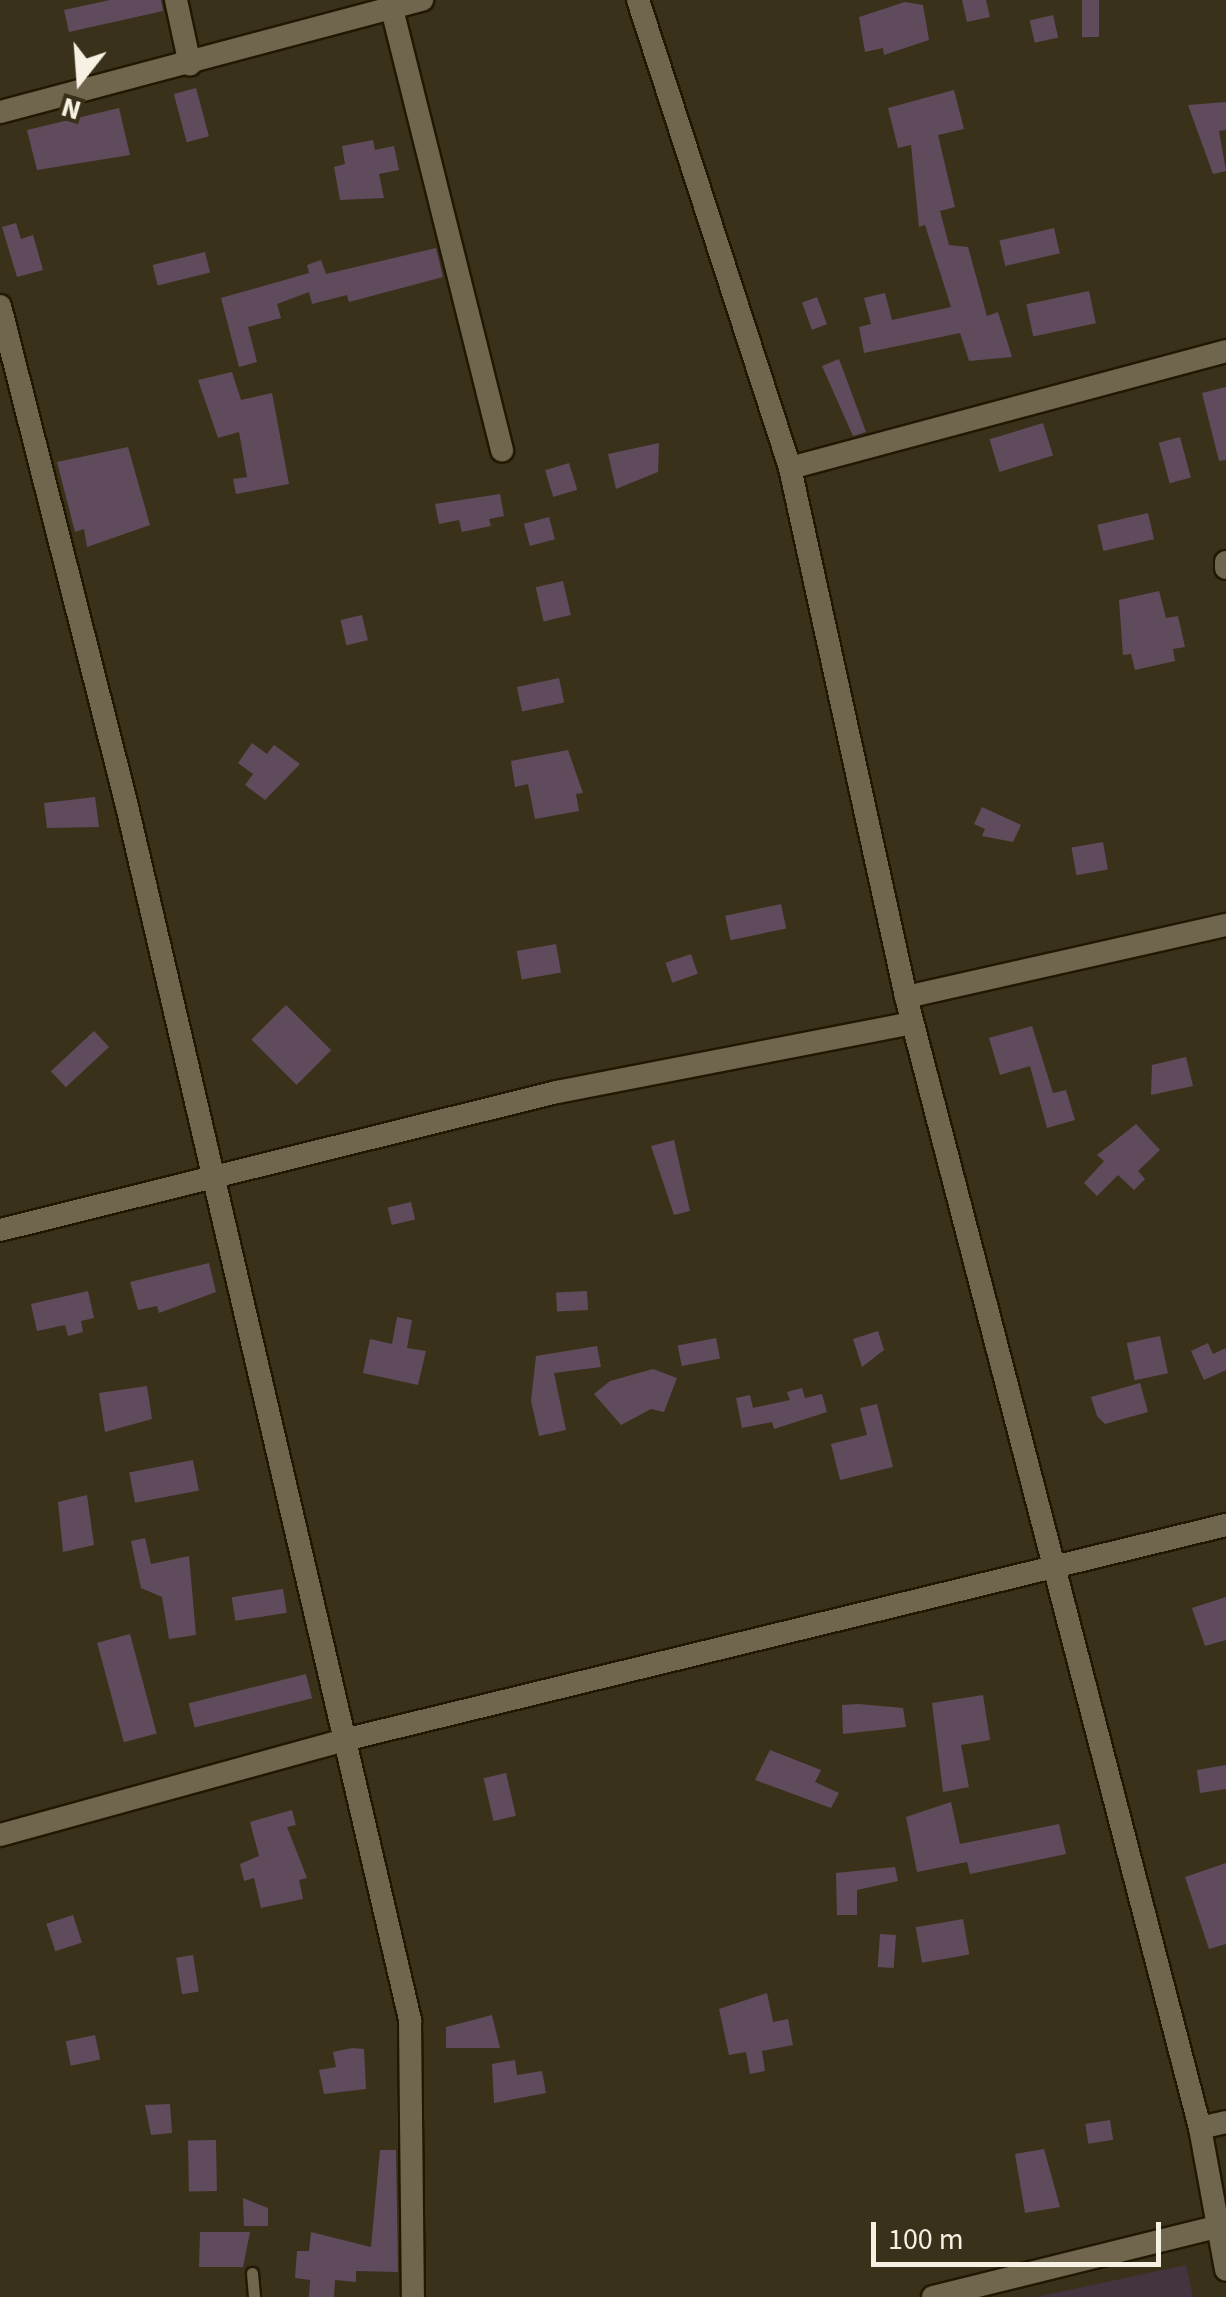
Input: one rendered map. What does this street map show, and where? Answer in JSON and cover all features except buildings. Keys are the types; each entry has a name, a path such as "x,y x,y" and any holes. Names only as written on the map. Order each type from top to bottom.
{"street":[{"path":"176,0 190,65"},
{"path":"0,112 190,65 422,0"},
{"path":"638,0 790,468 912,1023 1200,2128 1226,2270"},
{"path":"392,8 502,451"},
{"path":"0,306 126,802 208,1176 348,1739 410,2020 413,2297"},
{"path":"790,468 1226,351"},
{"path":"906,997 1226,926"},
{"path":"0,1230 557,1092 912,1023"},
{"path":"0,1835 348,1739 1226,1525"},
{"path":"1200,2128 1226,2122"},
{"path":"933,2297 1216,2227"}],"lane":[{"path":"252,2273 254,2297"}],"shaded area":[{"path":"1186,2265 1193,2297 1036,2297"}]}
